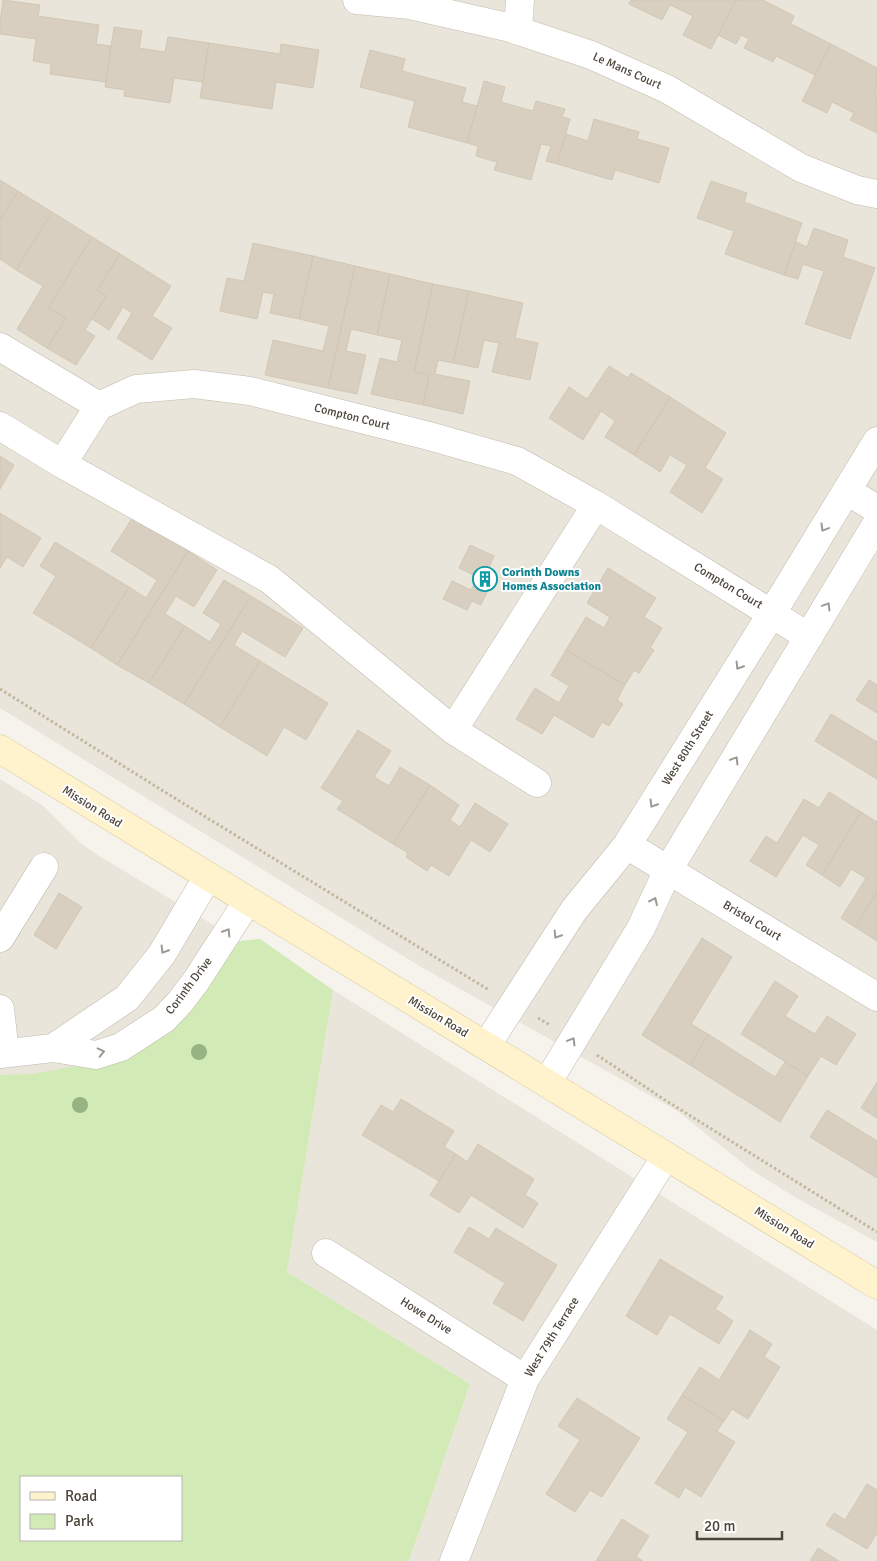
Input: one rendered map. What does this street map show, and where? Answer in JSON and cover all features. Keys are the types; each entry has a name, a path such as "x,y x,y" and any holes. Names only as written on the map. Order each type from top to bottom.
{"main road":[{"name":"Mission Road","path":"0,750 877,1285"}],"street":[{"name":"Le Mans Court","path":"357,0 410,6 518,31 591,55 667,89 801,168 856,190 877,194"},
{"path":"518,31 520,0"},
{"path":"0,346 99,406 62,464"},
{"name":"Compton Court","path":"99,406 136,389 165,386 194,384 250,391 429,436 517,461 596,505 809,637"},
{"path":"0,426 62,464 269,579 453,730 538,783"},
{"name":"West 80th Street","path":"486,1046 574,910 627,846 877,441"},
{"path":"847,491 877,509"},
{"path":"453,730 596,505"},
{"path":"547,1083 641,928 668,870 877,523"},
{"name":"Bristol Court","path":"627,846 877,997"},
{"path":"0,938 44,867"},
{"name":"Corinth Drive","path":"53,1048 127,998 162,954 207,878"},
{"name":"Corinth Drive","path":"3,1054 53,1048 96,1055 121,1047 164,1019 180,1002 196,981 247,902"},
{"path":"0,1009 3,1054"},
{"name":"West 79th Terrace","path":"454,1561 525,1379 666,1156"},
{"name":"Howe Drive","path":"326,1252 525,1379"}],"path":[{"path":"0,689 494,993"},
{"path":"533,1015 553,1027"},
{"path":"600,1057 681,1110 877,1232"}],"shaded area":[{"path":"0,0 877,0 877,1242 793,1196 750,1169 676,1110 421,967 0,708"},
{"path":"0,779 42,805 81,843 96,854 240,941 260,939 239,1002 0,1110"},
{"path":"333,990 877,1330 877,1561 409,1561 470,1384 287,1272"}],"green space":[{"path":"260,939 333,990 287,1272 470,1384 409,1561 0,1561 0,1075 31,1074 98,1062 205,988 240,941"}],"building":[{"path":"3,0 40,5 38,16 99,25 96,44 111,46 106,82 50,74 51,64 33,61 36,39 0,34"},
{"path":"631,0 736,0 711,49 683,35 693,16 670,5 662,20 629,4"},
{"path":"736,0 763,0 794,16 791,24 831,44 815,75 776,56 773,62 744,48 749,39 741,35 736,44 718,35"},
{"path":"114,27 142,31 139,48 165,52 168,37 209,43 203,82 174,78 170,103 124,96 125,90 105,87"},
{"path":"209,43 280,54 281,44 319,50 313,88 276,82 272,109 200,98"},
{"path":"831,44 877,68 877,133 850,120 854,113 832,102 827,113 802,101"},
{"path":"370,50 405,59 402,71 466,88 462,102 477,106 467,143 408,127 415,101 360,87"},
{"path":"484,81 505,87 501,102 533,111 536,101 565,109 562,117 570,119 557,164 546,161 551,146 541,144 531,180 494,170 497,162 476,156 478,146 467,143"},
{"path":"594,119 639,132 637,139 669,148 659,183 615,170 612,180 557,164 566,134 588,141"},
{"path":"0,180 18,191 0,220"},
{"path":"711,181 747,193 744,202 802,223 784,275 725,254 734,231 697,218"},
{"path":"18,191 52,212 16,270 0,259 0,220"},
{"path":"52,212 92,237 48,308 66,318 47,348 17,329 43,286 16,270"},
{"path":"814,228 848,240 843,257 875,268 850,339 805,324 824,271 803,264 798,279 784,275 796,242 807,247"},
{"path":"92,237 120,254 97,290 106,296 85,330 95,336 76,365 47,348 66,318 48,308"},
{"path":"253,243 313,256 299,319 270,313 274,294 263,292 257,319 220,311 227,278 244,281"},
{"path":"120,254 171,286 152,316 172,328 152,360 117,338 132,313 123,307 109,330 92,319 106,296 97,290"},
{"path":"313,256 355,266 328,388 265,375 273,340 323,351 329,326 299,319"},
{"path":"355,266 390,274 377,335 351,329 346,351 366,355 357,394 328,388"},
{"path":"390,274 433,284 414,372 429,375 423,405 371,394 380,358 397,362 402,340 377,335"},
{"path":"433,284 469,291 453,363 438,360 435,374 470,381 463,414 423,405 429,375 414,372"},
{"path":"469,291 523,303 515,338 538,343 530,380 492,372 499,343 484,340 478,368 453,363"},
{"path":"609,366 628,378 631,373 670,397 634,455 605,437 615,421 601,411 583,440 549,418 569,387 587,399"},
{"path":"670,397 726,433 705,468 723,479 702,513 670,492 687,465 670,455 660,472 634,455"},
{"path":"0,456 14,465 0,489"},
{"path":"0,513 41,538 23,567 7,557 0,568"},
{"path":"133,517 188,551 117,665 91,648 129,587 146,598 157,580 111,551"},
{"path":"55,542 129,587 91,648 33,613 56,576 40,566"},
{"name":"Corinth Downs Homes Association","path":"470,545 494,556 489,568 496,572 481,605 472,601 467,610 443,599 452,581 471,590 478,577 459,568"},
{"path":"188,551 217,570 194,607 176,596 165,614 185,626 149,683 117,665"},
{"path":"608,568 656,598 644,617 662,628 650,648 654,650 639,673 634,670 625,685 566,650 586,617 604,628 610,617 587,603"},
{"path":"224,580 251,596 184,704 149,683 185,626 210,642 221,624 203,613"},
{"path":"251,596 303,628 285,657 242,631 234,645 260,661 220,727 184,704"},
{"path":"566,650 625,685 617,700 623,704 609,726 602,722 593,738 554,715 542,734 516,719 535,688 559,703 569,686 551,675"},
{"path":"260,661 328,703 306,740 284,727 267,756 220,727"},
{"path":"869,680 877,685 877,713 856,700"},
{"path":"831,714 877,742 877,779 815,741"},
{"path":"358,730 391,751 374,777 389,786 400,767 430,785 393,844 337,809 343,801 321,788"},
{"path":"430,785 459,805 450,820 460,827 475,803 508,824 490,852 471,840 449,876 431,865 427,871 406,857 408,853 393,844"},
{"path":"829,792 861,812 822,875 806,865 819,845 803,835 776,877 750,861 766,836 777,843 804,799 819,808"},
{"path":"861,812 877,822 877,892 855,927 841,918 866,878 851,869 840,887 822,875"},
{"path":"877,892 877,941 855,927"},
{"path":"59,893 82,907 56,949 34,935"},
{"path":"702,938 732,957 691,1024 708,1034 690,1065 642,1035"},
{"path":"775,981 798,996 785,1016 815,1034 827,1016 856,1034 836,1065 821,1056 808,1076 741,1034"},
{"path":"708,1034 775,1077 785,1062 808,1076 780,1122 690,1065"},
{"path":"877,1082 877,1118 861,1108"},
{"path":"401,1099 454,1131 444,1147 456,1154 439,1181 362,1135 381,1105 393,1112"},
{"path":"827,1110 877,1141 877,1178 810,1137"},
{"path":"478,1144 534,1179 525,1195 538,1203 523,1228 471,1195 459,1213 430,1195 456,1154 467,1162"},
{"path":"469,1227 489,1239 496,1228 557,1265 523,1321 493,1303 505,1283 454,1252"},
{"path":"660,1259 723,1297 715,1309 733,1321 719,1344 670,1314 657,1335 626,1316"},
{"path":"750,1330 772,1344 764,1357 780,1367 748,1419 732,1409 724,1421 682,1395 700,1367 719,1380"},
{"path":"682,1395 724,1421 717,1431 735,1442 701,1497 685,1487 679,1498 655,1483 688,1432 667,1419"},
{"path":"577,1398 640,1438 602,1497 590,1490 575,1512 546,1494 580,1440 558,1426"},
{"path":"867,1484 877,1490 877,1533 867,1549 826,1525 834,1513 845,1520"},
{"path":"622,1519 649,1536 636,1557 643,1561 596,1561"},
{"path":"818,1548 839,1561 810,1561"}],"place":[{"name":"Corinth Downs Homes Association","path":"485,579"}]}
